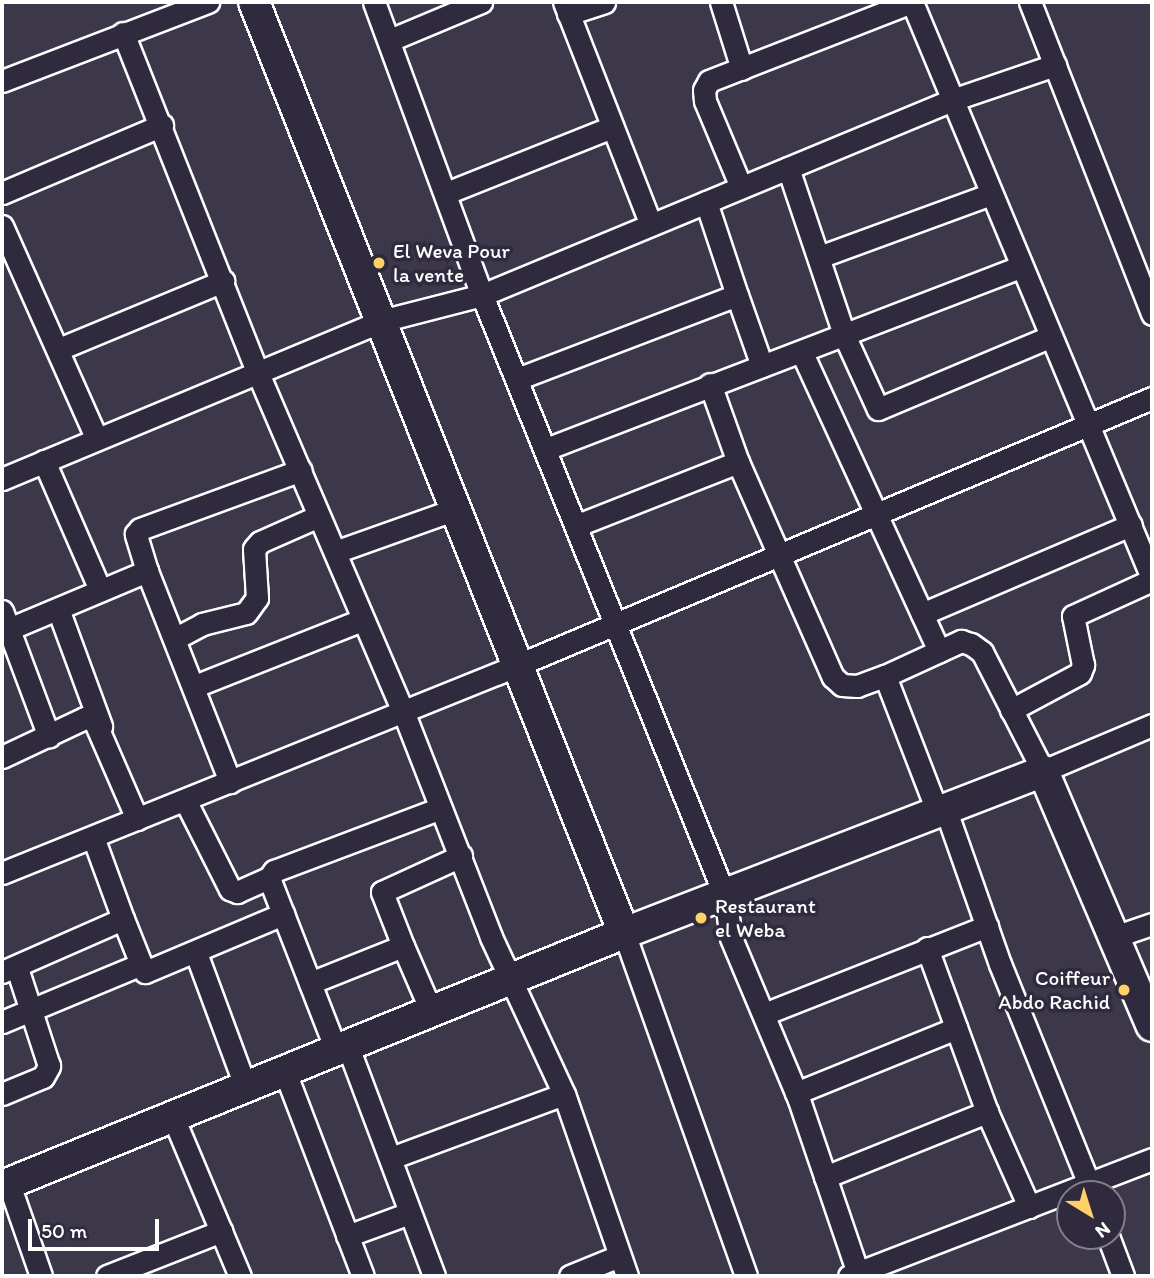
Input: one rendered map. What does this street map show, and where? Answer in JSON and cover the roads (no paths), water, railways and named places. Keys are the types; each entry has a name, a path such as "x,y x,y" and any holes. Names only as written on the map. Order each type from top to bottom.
{"main road":[{"path":"254,2 624,933"},
{"path":"5,1185 513,981 624,933 1044,771 1152,1026"}],"street":[{"path":"2,81 208,2"},
{"path":"374,2 482,295 618,622 725,896 732,938 796,1093 825,1177 853,1274 1056,1199"},
{"path":"390,40 481,2"},
{"path":"604,2 566,8 651,225"},
{"path":"721,2 742,69"},
{"path":"741,187 704,90 709,81 912,2 1084,423 1131,525 1152,579 1073,616 1083,664 1080,673 1011,710"},
{"path":"1030,2 1151,306"},
{"path":"123,33 162,125 257,371 403,711 513,981 564,1094 627,1276"},
{"path":"2,479 381,321 482,295 952,100 1055,65"},
{"path":"2,193 162,125"},
{"path":"446,193 612,127"},
{"path":"788,168 845,337 870,400 878,409 886,409 1049,337"},
{"path":"819,257 991,194"},
{"path":"706,202 762,366"},
{"path":"4,236 59,349 97,439"},
{"path":"546,449 710,384 845,337 1020,267"},
{"path":"59,349 223,281"},
{"path":"517,379 737,295"},
{"path":"802,353 873,513 939,651"},
{"path":"710,384 738,462 833,677 842,685 857,686 886,676 961,641 982,652 1044,771 1151,730"},
{"path":"2,873 518,665 1084,423 1152,398"},
{"path":"44,461 100,590"},
{"path":"578,525 738,462"},
{"path":"230,782 195,686 147,571 138,530 300,470"},
{"path":"335,552 456,509"},
{"path":"176,638 202,624 246,613 257,598 254,549 260,542 319,516"},
{"path":"922,614 1131,525"},
{"path":"49,737 5,620 58,610 147,571"},
{"path":"58,610 137,819"},
{"path":"195,686 362,620"},
{"path":"886,676 1087,1180"},
{"path":"2,757 85,719 101,726"},
{"path":"185,800 230,889 237,892 269,878 274,871 442,808"},
{"path":"93,836 145,972 196,953 283,914"},
{"path":"432,1013 402,946 382,892 460,856"},
{"path":"269,878 310,983 343,1049 391,1158 434,1276"},
{"path":"2,1094 47,1074 32,1010 9,970 123,919"},
{"path":"1114,937 1152,924"},
{"path":"764,1014 987,926"},
{"path":"624,933 746,1276"},
{"path":"310,983 402,946"},
{"path":"927,948 987,1112 1029,1207"},
{"path":"196,953 246,1088"},
{"path":"2,1022 141,964"},
{"path":"796,1093 956,1028"},
{"path":"285,1072 362,1276"},
{"path":"391,1158 564,1094"},
{"path":"825,1177 987,1112"},
{"path":"173,1117 240,1276"},
{"path":"1109,1180 1152,1159"},
{"path":"5,1185 41,1276"},
{"path":"347,1236 410,1213"},
{"path":"107,1276 221,1231"},
{"path":"1113,1250 1123,1276"},
{"path":"570,1276 619,1256"}],"place":[{"name":"El Weva Pour la vente","path":"379,263"},
{"name":"Restaurant el Weba","path":"701,918"},
{"name":"Coiffeur Abdo Rachid","path":"1124,990"}]}
